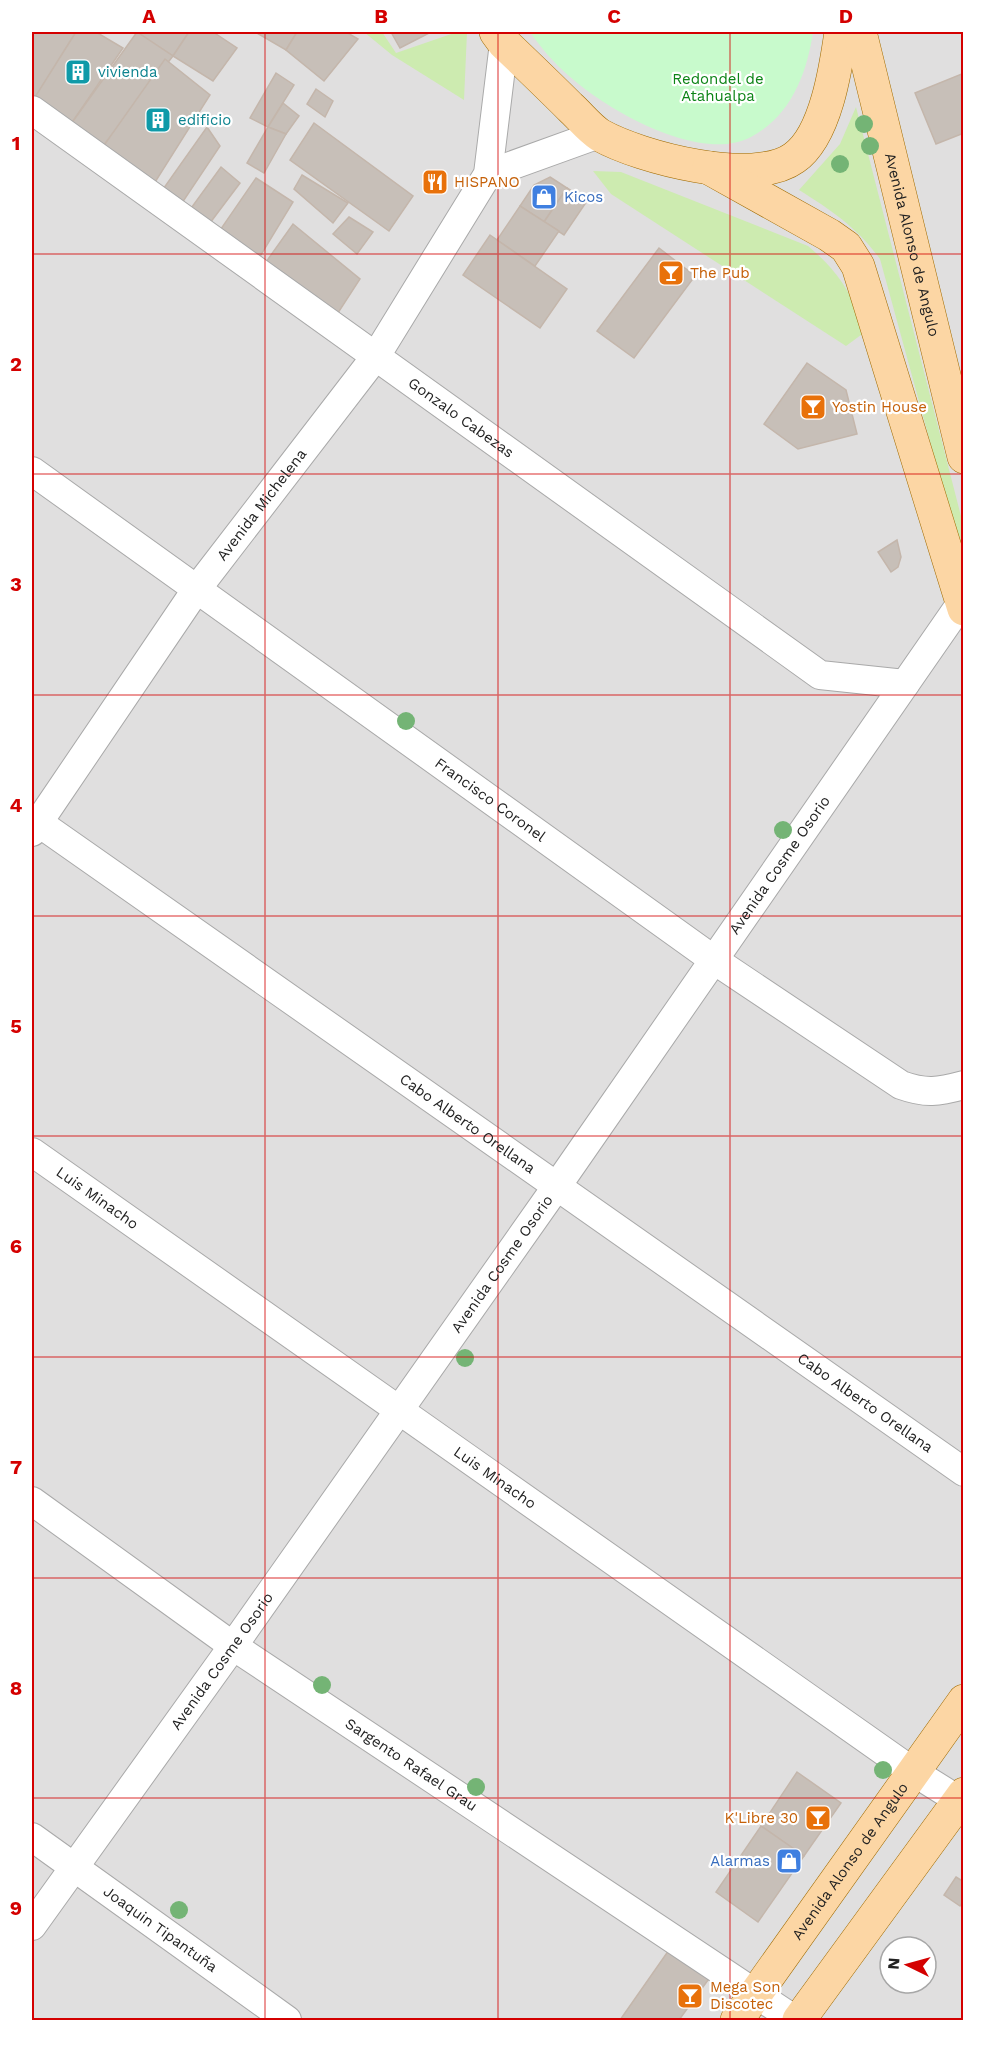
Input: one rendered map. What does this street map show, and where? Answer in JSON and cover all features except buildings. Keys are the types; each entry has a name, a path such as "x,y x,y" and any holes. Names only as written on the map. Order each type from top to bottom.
{"main road":[{"path":"500,37 599,134 658,158 709,168 767,169 795,158 813,134 832,89 842,32"},
{"name":"Avenida Alonso de Angulo","path":"860,32 963,457"},
{"path":"709,168 829,235 846,247 858,266 963,603"},
{"name":"Avenida Alonso de Angulo","path":"737,2020 963,1701"},
{"path":"797,2020 962,1797"}],"street":[{"name":"Avenida Michelena","path":"34,824 196,590 376,356 488,174 500,37"},
{"name":"Gonzalo Cabezas","path":"32,110 820,675 905,684"},
{"path":"488,174 599,134"},
{"name":"Francisco Coronel","path":"32,471 714,960 901,1085 920,1092 942,1091 963,1085"},
{"name":"Avenida Cosme Osorio","path":"32,1926 233,1646 557,1186 963,603"},
{"name":"Cabo Alberto Orellana","path":"34,824 557,1186 963,1472"},
{"name":"Luis Minacho","path":"32,1152 912,1771 962,1797"},
{"name":"Sargento Rafael Grau","path":"32,1501 233,1646 797,2020"},
{"name":"Joaquin Tipantuña","path":"32,1837 287,2020"}],"shaded area":[{"path":"32,32 963,32 963,2020 32,2020"}],"green space":[{"path":"364,32 382,32 396,53 457,32 467,32 464,100 392,55"},
{"name":"Redondel de Atahualpa","path":"530,32 813,32 801,78 795,92 777,118 751,137 730,144 706,144 681,139 655,129 606,104 563,71"},
{"path":"856,107 963,524 962,558 880,259 863,238 843,220 799,190 840,144"},
{"path":"593,171 621,172 808,246 828,265 844,285 865,332 846,346 611,194"}],"place":[{"name":"vivienda","path":"78,72"},
{"name":"edificio","path":"158,120"},
{"name":"HISPANO","path":"435,182"},
{"name":"Kicos","path":"544,197"},
{"name":"The Pub","path":"671,273"},
{"name":"Yostin House","path":"813,407"},
{"name":"K'Libre 30","path":"818,1818"},
{"name":"Alarmas","path":"789,1861"},
{"name":"Mega Son Discotec","path":"690,1996"}]}
